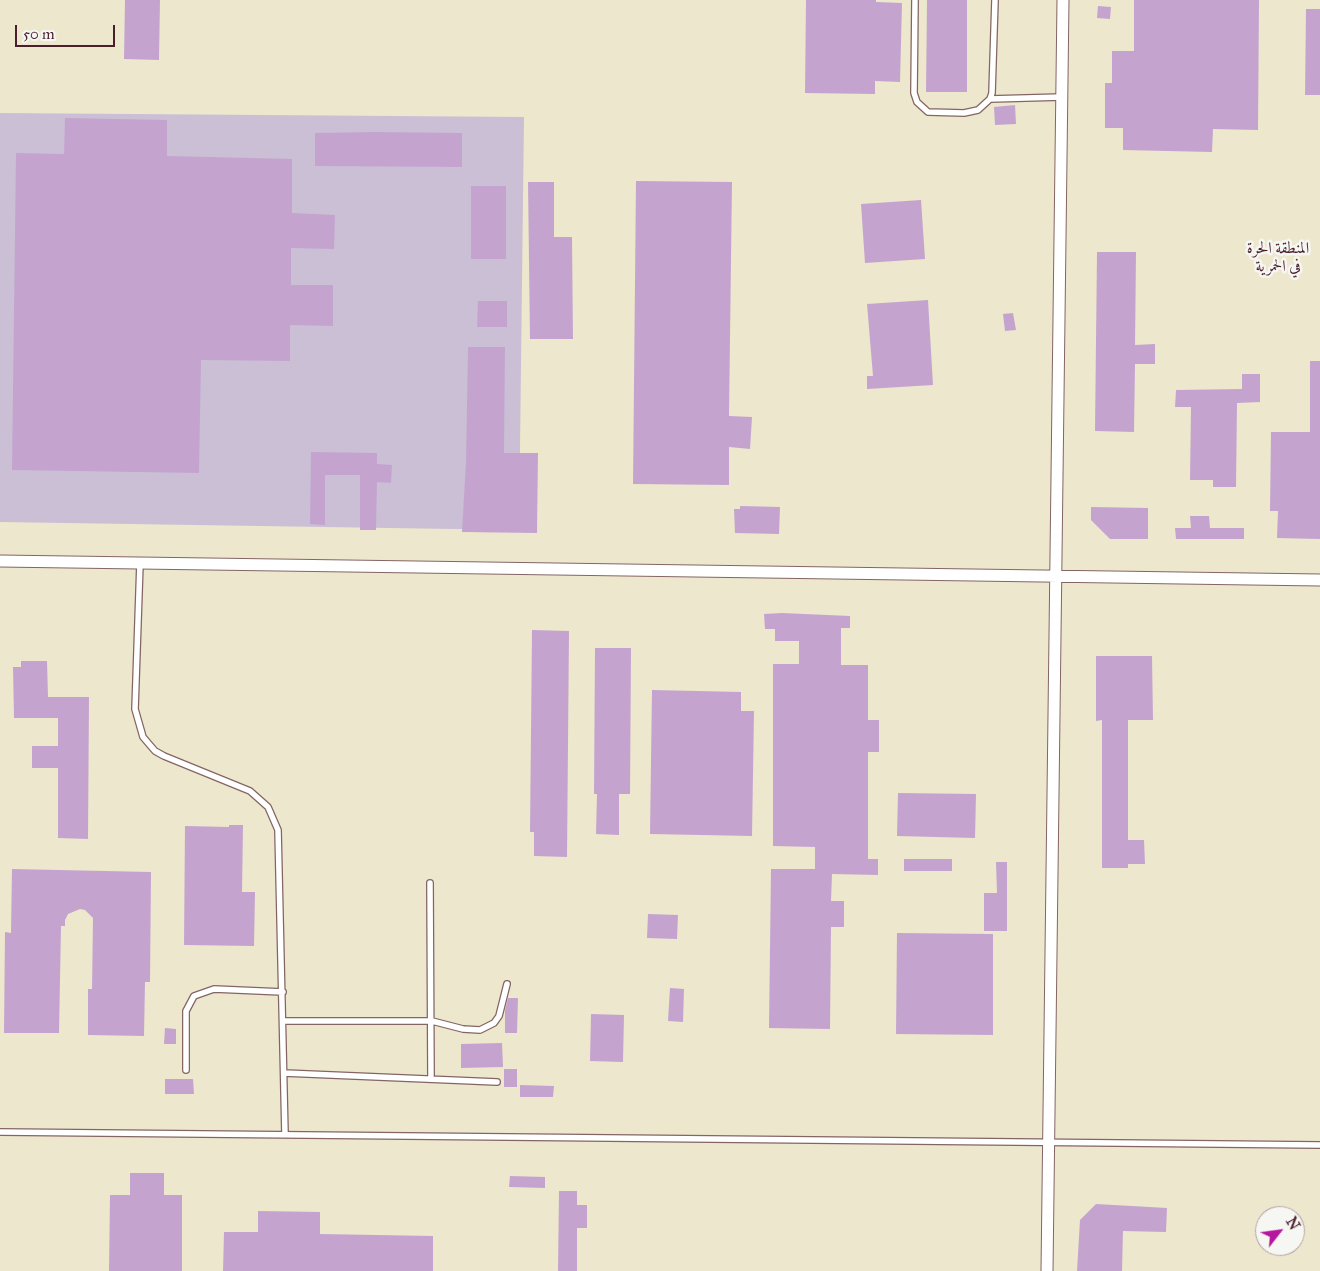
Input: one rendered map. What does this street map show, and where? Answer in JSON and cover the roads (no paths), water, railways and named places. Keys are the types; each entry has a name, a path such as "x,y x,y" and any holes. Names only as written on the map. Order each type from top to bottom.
{"street":[{"path":"1047,1271 1063,0"},
{"path":"0,561 1320,580"}],"lane":[{"path":"915,0 914,93 920,106 934,113 971,112 984,106 990,100 993,85 995,0"},
{"path":"990,100 1062,97"},
{"path":"140,563 135,709 138,728 155,751 250,791 264,803 274,818 280,842 285,1134"},
{"path":"430,882 431,1079"},
{"path":"283,1021 432,1021 472,1031 488,1028 498,1016 507,984"},
{"path":"186,1070 186,1011 194,996 200,992 214,989 283,992"},
{"path":"284,1073 497,1082"},
{"path":"0,1132 1320,1145"}],"district":[{"name":"المنطقة الحرة في الحمرية","path":"1278,258"}]}
